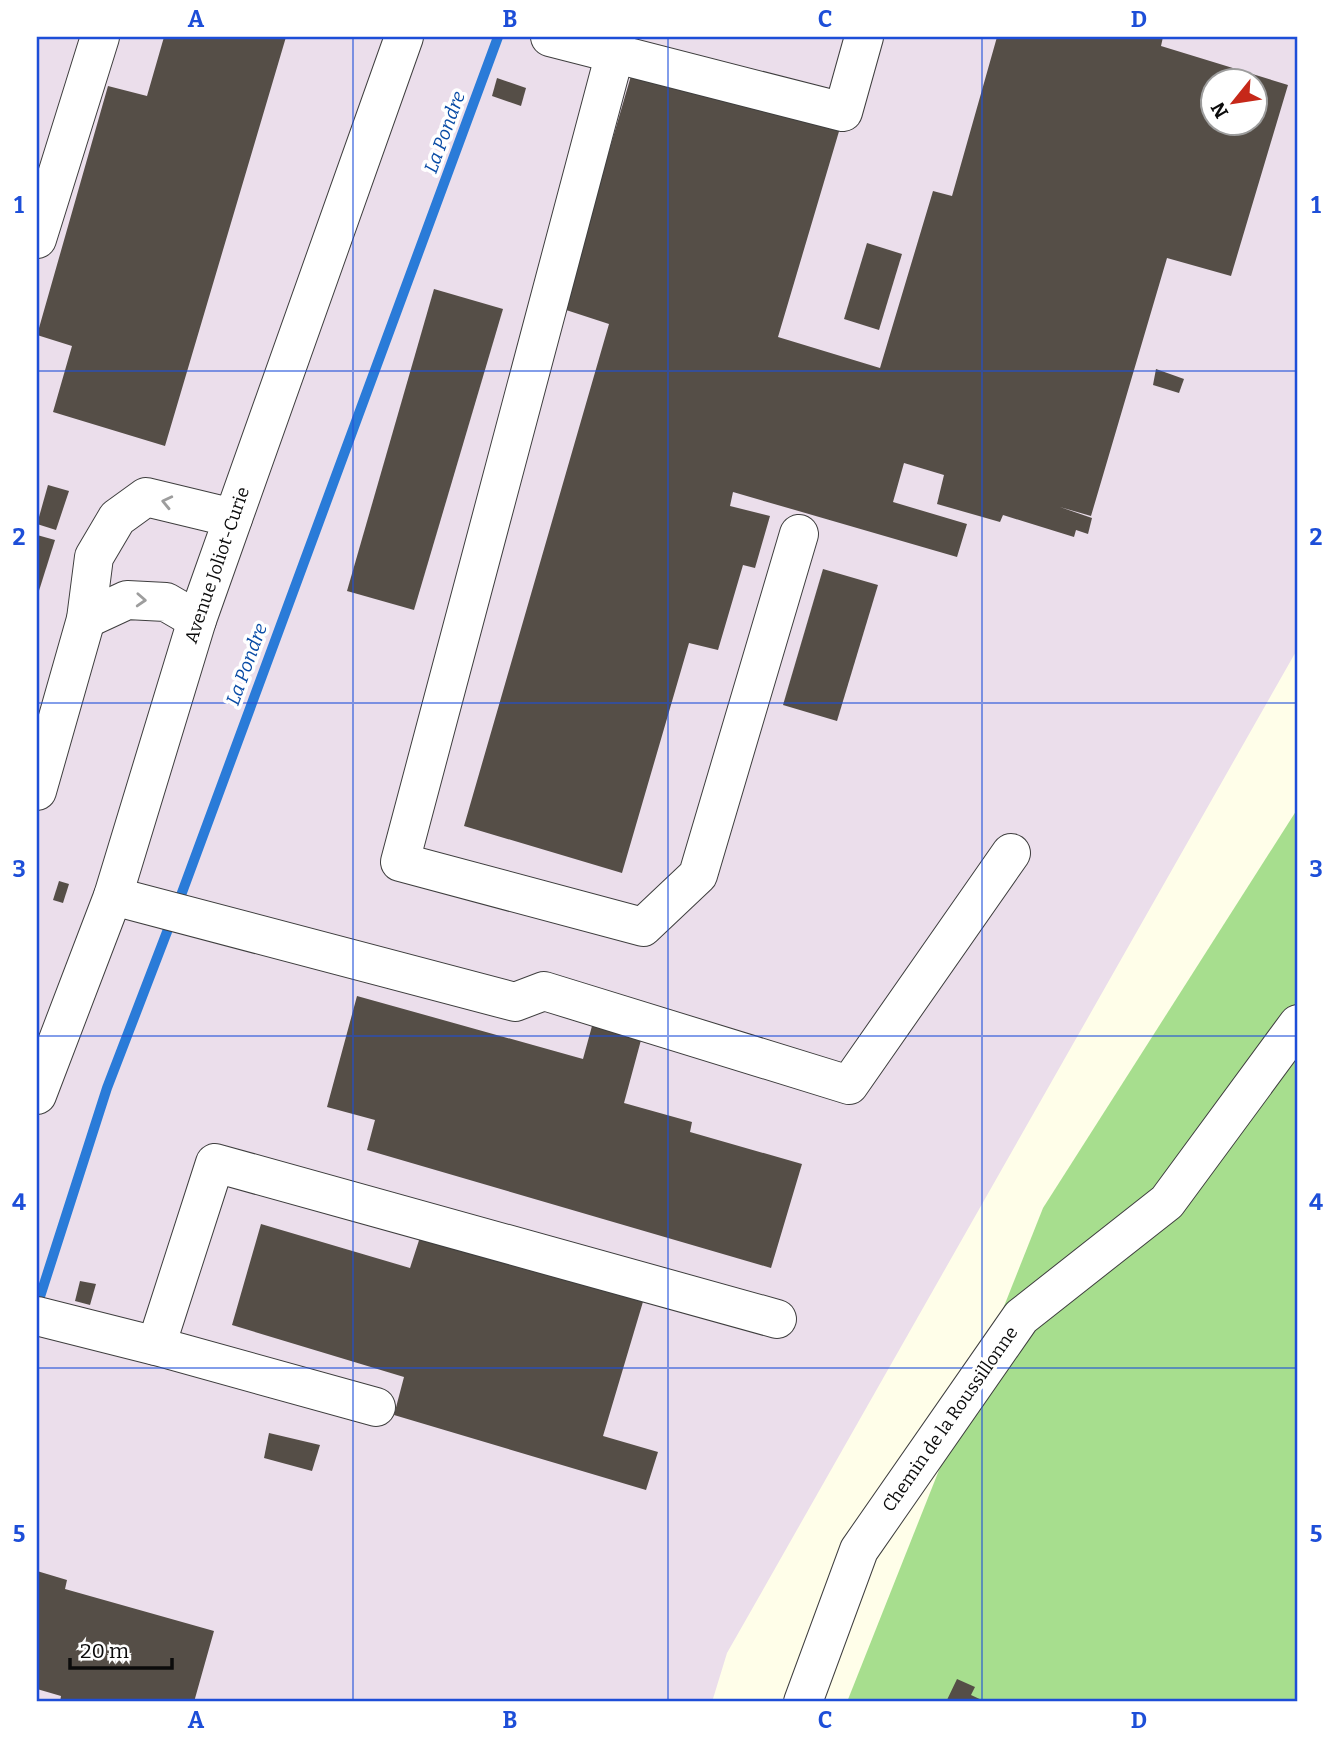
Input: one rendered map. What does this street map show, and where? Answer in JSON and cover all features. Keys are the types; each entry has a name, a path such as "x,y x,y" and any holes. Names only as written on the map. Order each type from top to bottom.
{"street":[{"path":"37,239 100,37"},
{"name":"Avenue Joliot-Curie","path":"37,1095 129,899 197,620 404,37"},
{"path":"550,37 843,112 864,37"},
{"path":"615,53 400,862 643,927 698,875 799,534"},
{"path":"37,792 86,619 94,557 117,518 146,497 233,518"},
{"path":"86,619 127,600 166,602 197,620"},
{"path":"129,899 515,1002 544,991 849,1085 1012,853"},
{"name":"Chemin de la Roussillonne","path":"803,1702 859,1550 1021,1317 1167,1202 1298,1024"},
{"path":"156,1346 215,1163 777,1319"},
{"path":"41,1317 376,1407"}],"shaded area":[{"path":"37,37 1298,37 1298,648 727,1653 712,1702 37,1702"}],"green space":[{"path":"1298,808 1298,1702 847,1702 1043,1208"}],"building":[{"path":"164,37 286,37 165,446 53,412 72,346 37,335 108,86 147,96"},
{"path":"997,37 1163,37 1161,46 1226,66 1198,66 1198,136 1268,136 1268,79 1288,85 1231,276 1167,258 1091,516 1060,507 1092,518 1088,534 1076,530 1074,537 1003,515 1000,522 937,504 944,475 904,463 893,502 967,524 957,557 733,492 730,506 770,516 755,568 743,565 718,650 689,643 622,873 464,826 609,324 563,309 633,69 840,128 778,337 880,368 933,191 952,196"},
{"path":"497,78 526,88 521,106 492,96"},
{"path":"867,243 902,254 879,330 844,319"},
{"path":"434,289 503,309 414,610 347,591"},
{"path":"1156,369 1184,379 1179,393 1153,385"},
{"path":"48,485 69,491 56,530 37,524"},
{"path":"37,535 55,540 37,597"},
{"path":"823,569 878,585 837,721 783,705"},
{"path":"59,881 69,884 63,903 53,900"},
{"path":"357,996 583,1059 595,1015 644,1029 624,1103 692,1122 690,1132 802,1164 771,1268 367,1150 375,1120 327,1107"},
{"path":"261,1224 410,1268 423,1228 645,1295 603,1436 658,1452 646,1490 394,1415 404,1377 232,1325"},
{"path":"80,1281 96,1284 90,1305 75,1301"},
{"path":"269,1433 320,1445 312,1471 264,1458"},
{"path":"37,1571 67,1580 65,1589 214,1631 194,1702 60,1702 61,1696 37,1689"},
{"path":"957,1679 975,1687 971,1695 986,1702 946,1702"}],"waterway":[{"name":"La Pondre","path":"37,1306 107,1088 180,898 498,37"}]}
